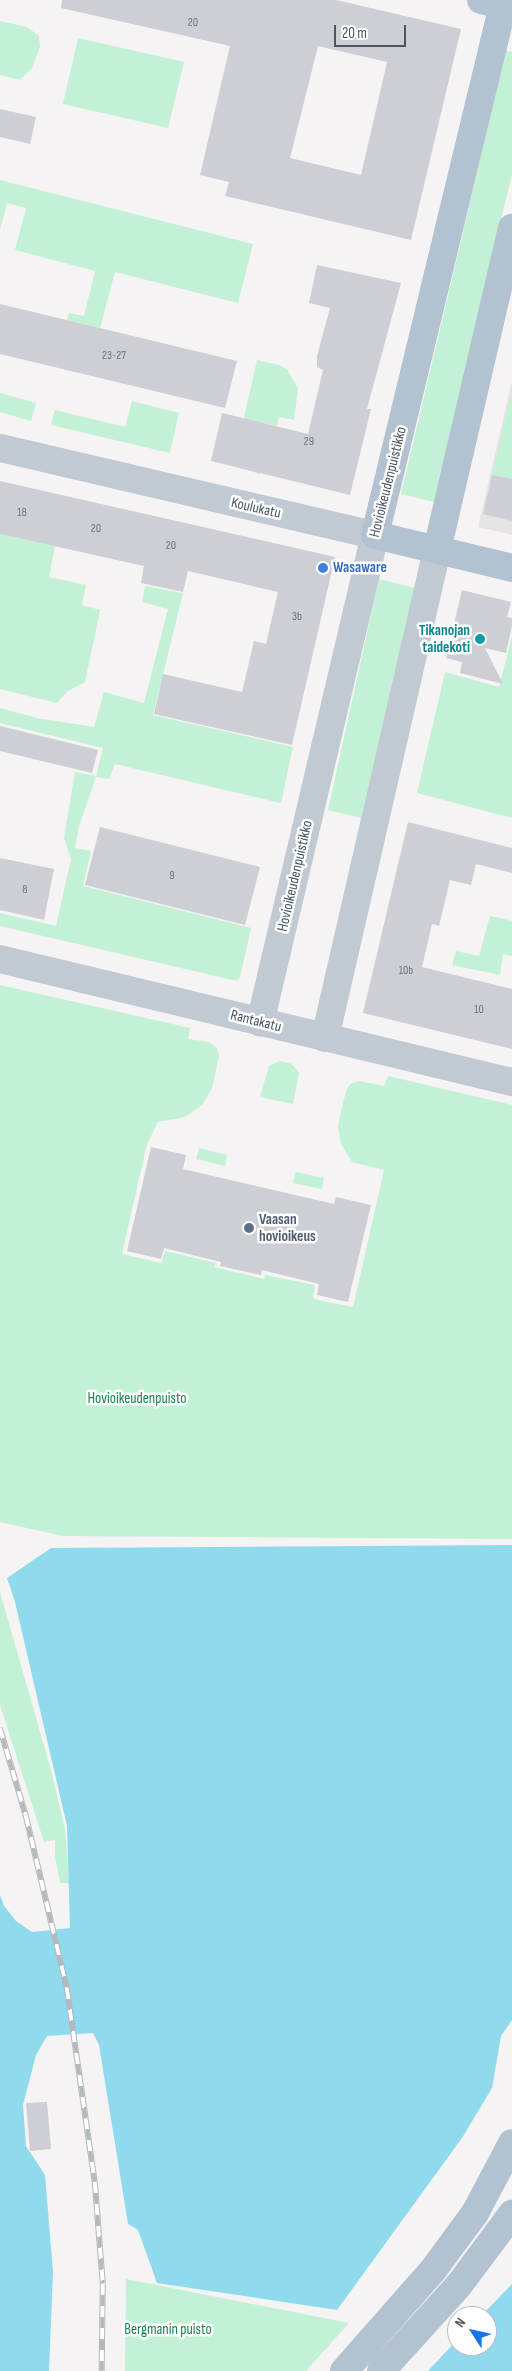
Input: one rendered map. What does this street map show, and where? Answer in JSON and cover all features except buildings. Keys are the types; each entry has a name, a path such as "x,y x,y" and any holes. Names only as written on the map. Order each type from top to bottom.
{"main road":[{"name":"Hovioikeudenpuistikko","path":"375,536 500,3"},
{"path":"437,550 512,229"},
{"name":"Koulukatu","path":"375,536 512,568"},
{"path":"344,2371 433,2270 475,2214 512,2144"},
{"path":"380,2371 459,2285 512,2214"}],"street":[{"name":"Koulukatu","path":"0,448 375,536"},
{"name":"Hovioikeudenpuistikko","path":"260,1023 375,536"},
{"path":"325,1038 437,550"},
{"name":"Rantakatu","path":"0,959 512,1082"}],"shaded area":[{"path":"512,381 512,535 478,527"}],"green space":[{"path":"0,21 27,27 39,36 40,47 32,68 20,80 0,75"},
{"path":"78,38 184,62 168,128 63,104"},
{"path":"506,51 512,52 512,174 434,502 401,494"},
{"path":"0,180 253,244 238,303 115,272 100,328 67,320 69,313 84,316 95,271 15,250 26,208 7,203 0,230"},
{"path":"257,360 279,365 287,369 298,389 294,420 279,417 277,426 260,422 265,453 260,474 233,466"},
{"path":"0,393 36,403 31,421 0,412"},
{"path":"510,398 512,398 512,479 492,475"},
{"path":"132,401 179,413 170,453 51,425 55,410 125,427"},
{"path":"0,534 55,546 49,577 86,585 82,605 100,610 85,682 68,691 57,703 0,689"},
{"path":"379,579 415,588 361,818 328,810"},
{"path":"145,586 183,593 153,715 293,747 281,803 115,764 109,779 96,777 79,826 75,848 91,851 83,886 251,928 240,977 237,981 0,926 0,913 56,926 71,859 64,838 75,772 96,776 103,748 0,723 0,708 37,718 94,727 104,692 144,703 168,609 142,602"},
{"path":"512,636 512,818 417,793 445,672 499,687"},
{"path":"490,916 512,921 512,956 503,954 500,975 452,965 456,951 479,956"},
{"name":"Hovioikeudenpuisto","path":"0,985 190,1028 188,1039 209,1042 217,1048 219,1056 212,1088 202,1105 185,1117 158,1122 147,1144 122,1254 161,1263 165,1251 216,1263 214,1267 264,1279 265,1275 315,1285 313,1299 353,1307 384,1170 352,1162 341,1144 338,1125 346,1091 350,1084 359,1081 384,1086 388,1076 512,1105 512,1539 63,1536 0,1522"},
{"path":"280,1061 292,1064 299,1073 293,1104 260,1097 269,1066"},
{"path":"199,1148 227,1155 225,1166 196,1159"},
{"path":"296,1172 324,1178 322,1189 293,1183"},
{"path":"0,1592 51,1770 65,1829 69,1883 60,1883 55,1856 55,1840 44,1842 0,1705"},
{"name":"Bergmanin puisto","path":"126,2279 349,2323 306,2371 125,2371"}],"water":[{"path":"512,1545 512,2020 501,2036 492,2088 462,2138 337,2310 157,2283 138,2230 128,2224 99,2045 93,2033 47,2036 36,2055 23,2105 26,2146 45,2175 53,2272 49,2371 0,2371 0,1895 4,1906 16,1921 32,1932 70,1928 67,1826 15,1602 7,1578 51,1548"},
{"path":"512,2284 512,2371 428,2371 447,2351 447,2356 497,2356 497,2306 491,2306"}],"railway":[{"path":"0,1728 26,1816 67,1988 95,2182 103,2284 102,2371"}],"place":[{"name":"Wasaware","path":"323,568"},
{"name":"Tikanojan taidekoti","path":"480,639"},
{"name":"Vaasan hovioikeus","path":"249,1228"}]}
